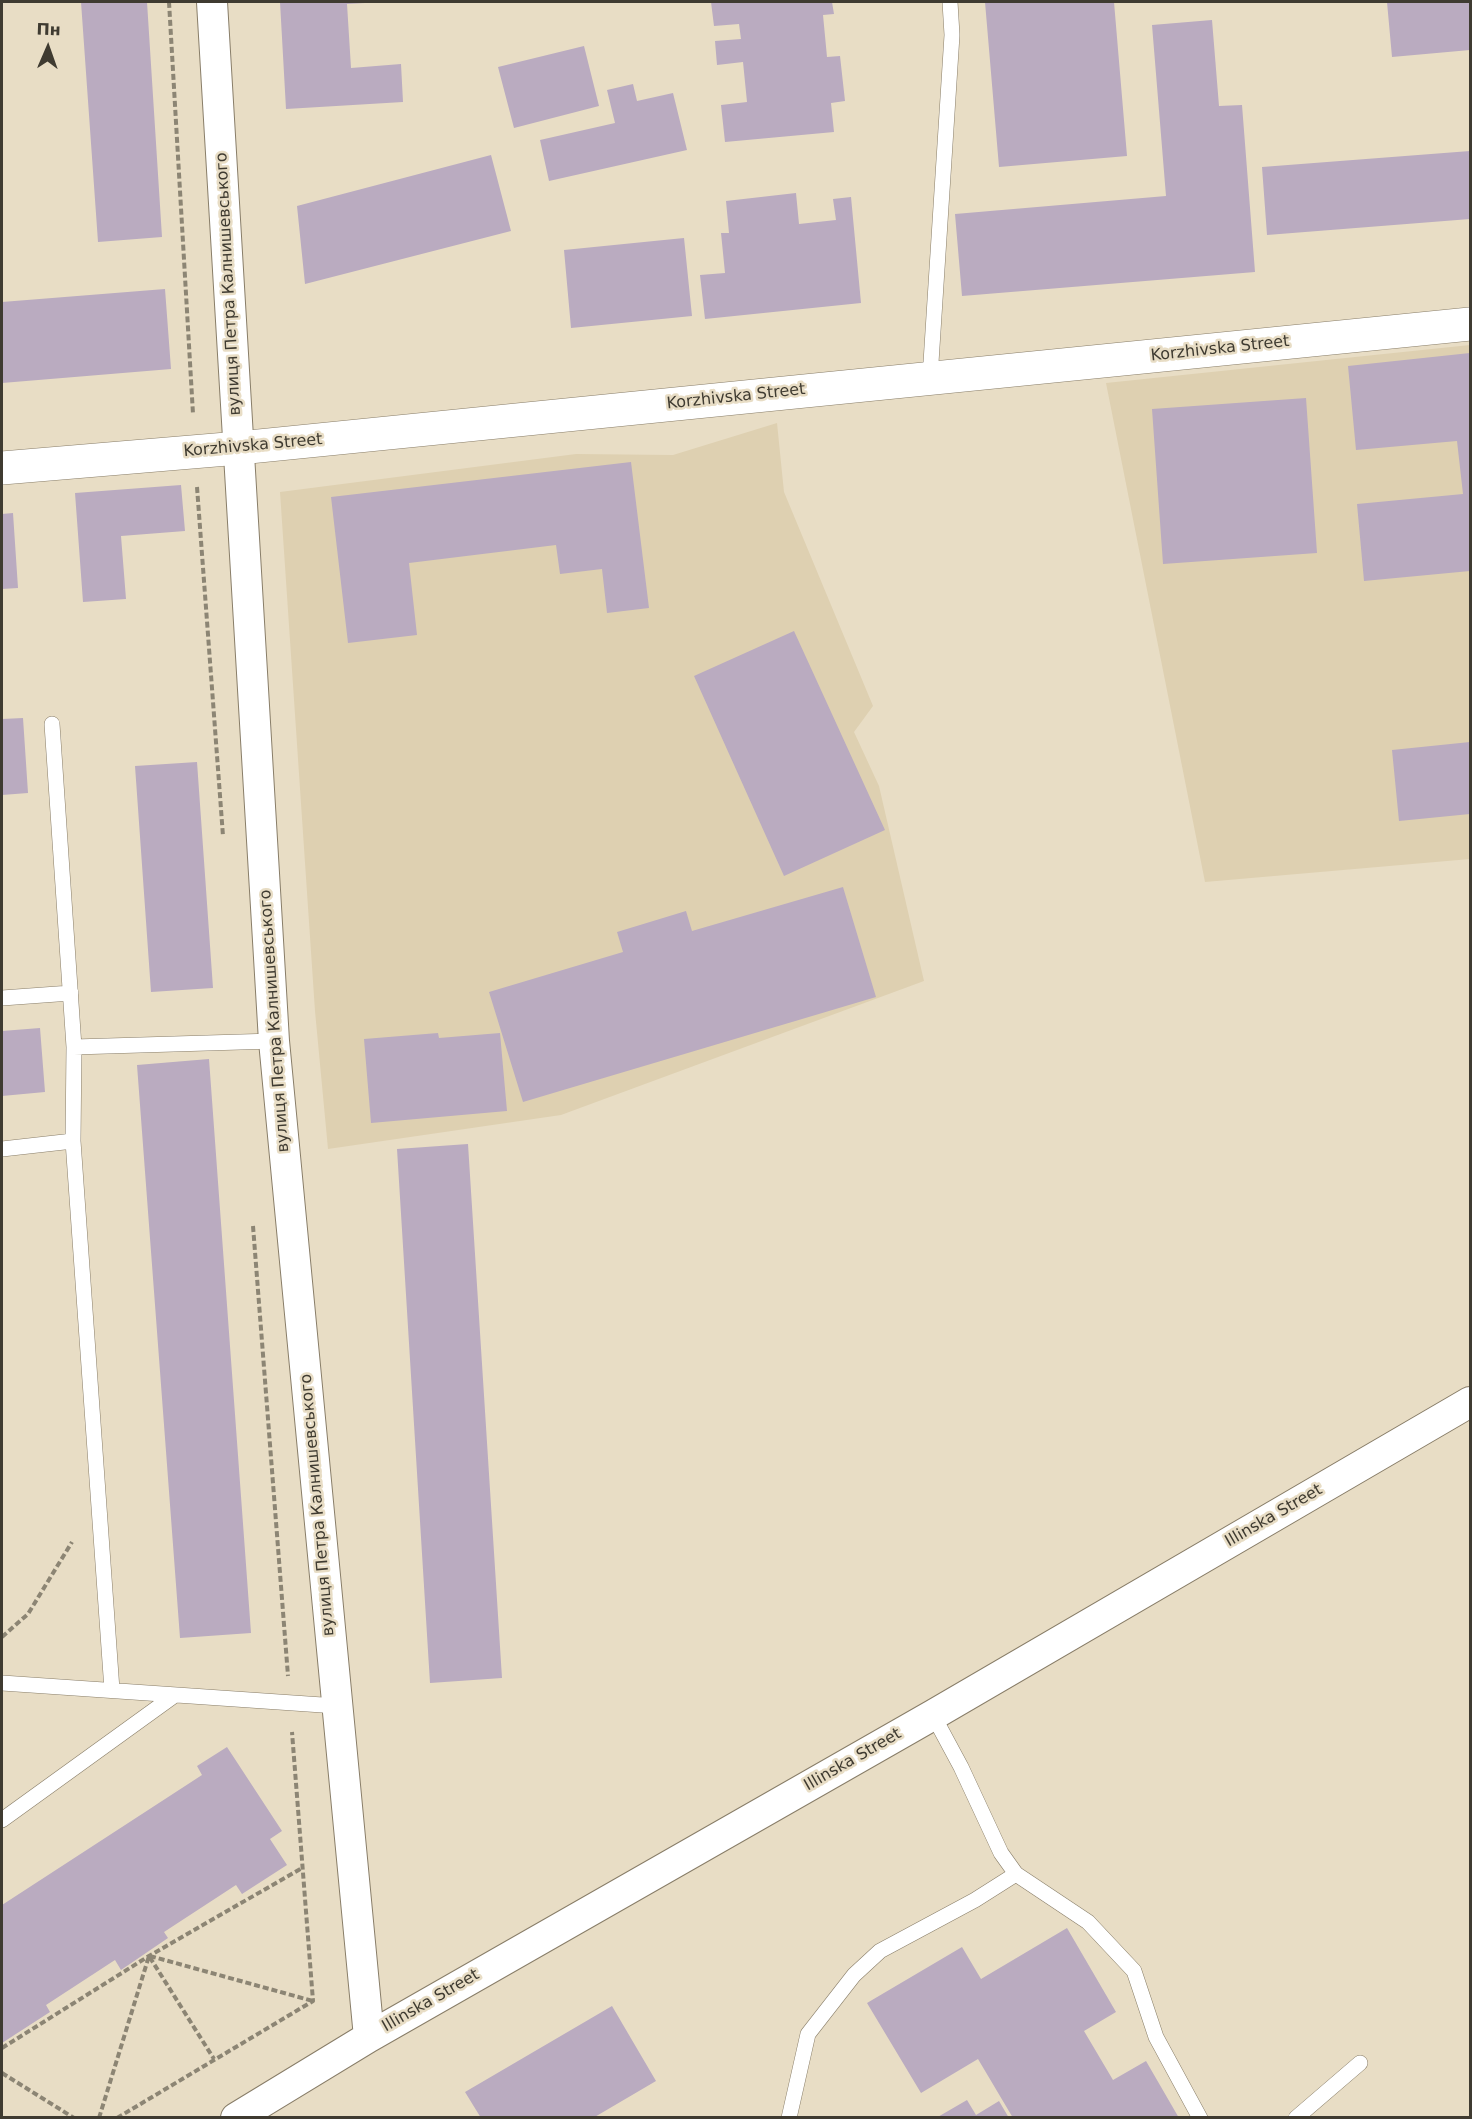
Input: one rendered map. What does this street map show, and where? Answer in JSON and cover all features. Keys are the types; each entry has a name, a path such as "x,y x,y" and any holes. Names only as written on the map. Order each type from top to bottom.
{"street":[{"name":"вулиця Петра Калнишевського","path":"212,2 274,1041 369,2037"},
{"name":"Korzhivska Street","path":"2,468 239,447 1470,324"},
{"name":"Illinska Street","path":"236,2118 369,2037 933,1714 1470,1402"}],"lane":[{"path":"930,378 952,35 950,2"},
{"path":"52,724 74,1047 73,1141 111,1690"},
{"path":"2,998 70,993"},
{"path":"74,1047 274,1041"},
{"path":"2,1149 73,1141"},
{"path":"2,1683 337,1706"},
{"path":"2,1820 175,1695"},
{"path":"933,1714 961,1767 1001,1853 1016,1874 1088,1922 1134,1971 1156,2037 1200,2118"},
{"path":"789,2118 808,2034 854,1975 880,1951 975,1900 1016,1874"},
{"path":"1296,2118 1360,2063"}],"path":[{"path":"169,2 195,451 224,843"},
{"path":"252,1219 313,2001"},
{"path":"2,1637 28,1614 98,1500"},
{"path":"2,2048 149,1956 303,1868"},
{"path":"149,1956 313,2001"},
{"path":"149,1956 214,2060"},
{"path":"99,2118 149,1956"},
{"path":"117,2118 313,2001"},
{"path":"2,2073 74,2118"}],"shaded area":[{"path":"1470,345 1470,859 1205,882 1106,383"},
{"path":"777,423 784,492 873,706 854,732 879,786 924,981 561,1115 328,1149 315,1011 280,492 576,454 673,455"}],"building":[{"path":"81,2 147,2 162,237 98,242"},
{"path":"280,2 365,2 347,4 351,68 401,64 403,102 286,109"},
{"path":"711,2 832,2 834,14 823,15 827,57 840,56 845,101 831,103 834,132 725,142 721,105 747,102 743,62 717,65 715,41 741,39 739,24 714,26"},
{"path":"985,2 1114,2 1127,156 999,167"},
{"path":"1387,2 1470,2 1470,50 1392,57"},
{"path":"1212,20 1219,106 1242,105 1255,272 962,296 955,214 1166,196 1152,25"},
{"path":"584,46 599,106 514,128 498,67"},
{"path":"633,84 637,101 673,93 687,150 549,181 540,140 615,123 607,90"},
{"path":"1470,151 1470,219 1267,235 1262,167"},
{"path":"491,155 511,231 305,284 297,206"},
{"path":"796,193 799,224 836,220 833,199 851,197 861,303 705,319 700,275 725,273 721,233 729,233 726,201"},
{"path":"684,238 692,316 571,328 564,250"},
{"path":"165,289 171,369 2,383 2,302"},
{"path":"1470,353 1470,571 1364,581 1357,504 1463,494 1457,441 1356,450 1348,366"},
{"path":"1306,398 1317,553 1163,564 1152,409"},
{"path":"631,462 649,608 607,613 602,569 560,574 556,545 409,563 417,635 348,643 331,497"},
{"path":"181,485 185,531 121,536 126,599 83,602 75,493"},
{"path":"13,513 18,588 2,589 2,514"},
{"path":"794,631 885,830 784,876 694,676"},
{"path":"23,718 28,793 2,795 2,719"},
{"path":"1470,742 1470,814 1399,821 1392,750"},
{"path":"197,762 213,988 151,992 135,766"},
{"path":"843,887 876,997 523,1102 489,992 623,952 617,932 686,911 692,931"},
{"path":"40,1028 45,1092 2,1096 2,1031"},
{"path":"438,1033 439,1038 500,1033 507,1111 371,1123 364,1039"},
{"path":"209,1059 251,1633 180,1638 137,1065"},
{"path":"468,1144 502,1678 430,1683 397,1149"},
{"path":"227,1747 282,1831 270,1839 287,1865 242,1894 236,1885 164,1932 168,1938 121,1970 115,1960 46,2005 50,2012 2,2043 2,1905 202,1775 197,1766"},
{"path":"1067,1928 1116,2012 1084,2031 1113,2080 1146,2061 1179,2118 1013,2118 978,2059 921,2093 867,2003 962,1947 981,1979"},
{"path":"612,2006 656,2081 593,2118 481,2118 465,2092"},
{"path":"967,2100 976,2115 999,2101 1009,2118 936,2118"}]}
